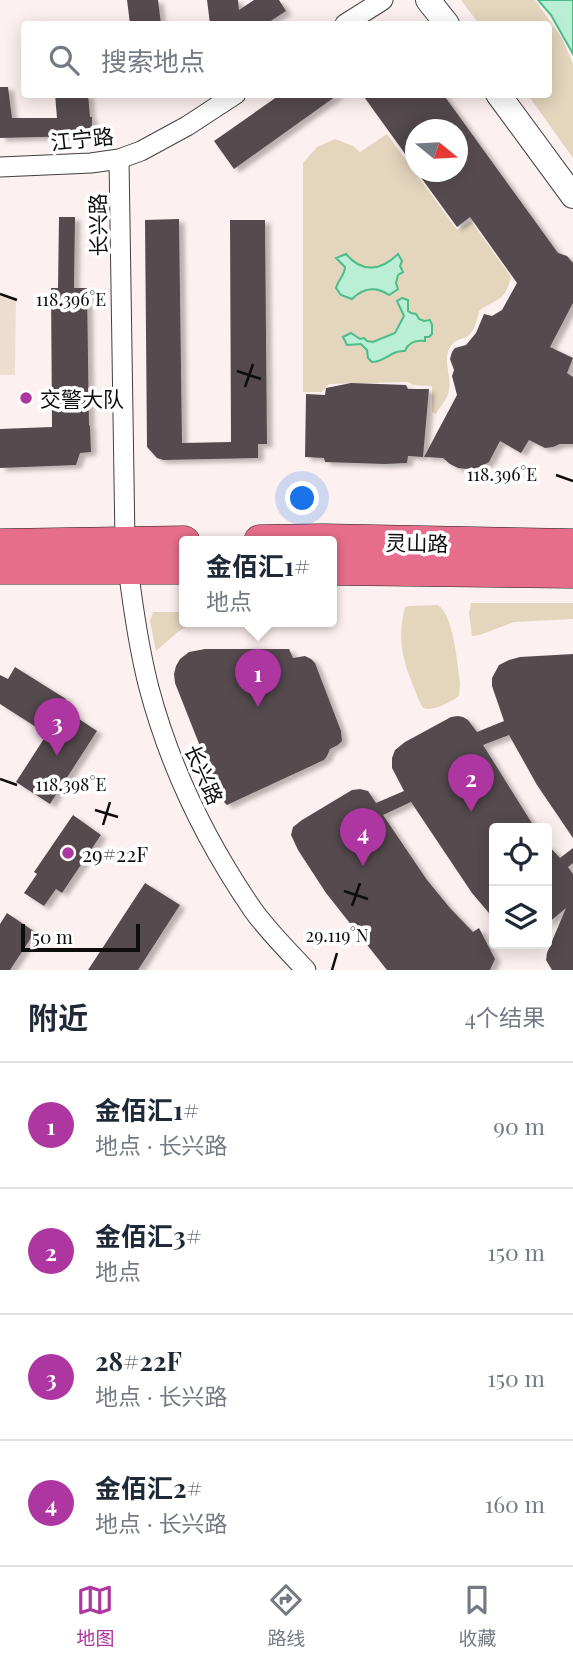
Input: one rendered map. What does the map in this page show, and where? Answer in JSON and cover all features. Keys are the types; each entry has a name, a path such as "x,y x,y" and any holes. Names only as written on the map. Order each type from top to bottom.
{"highway":[{"name":"灵山路","path":"337,540 573,545"},
{"path":"0,568 126,555 179,543"},
{"path":"0,545 126,555 179,567"},
{"name":"灵山路","path":"337,569 573,572"}],"street":[{"path":"350,21 383,0"},
{"path":"428,0 445,21"},
{"name":"江宁路","path":"0,167 91,163 119,159 141,151 187,126 230,98"},
{"path":"501,98 573,196"},
{"name":"长兴路","path":"119,159 126,555 149,688 166,743 193,809 224,865 254,912 306,970"}],"shaded area":[{"path":"461,0 535,0 550,21 477,21"},
{"path":"538,0 573,0 573,54 551,15"},
{"path":"552,24 562,38 573,64 573,158 530,98 552,98"},
{"path":"387,134 405,159 405,182 422,182 457,230 471,221 511,277 503,295 479,311 470,334 450,347 447,358 449,390 436,414 432,412 432,386 413,385 408,382 329,384 322,392 303,392 303,163 317,147 335,139 360,152"},
{"path":"346,254 358,264 372,268 385,264 398,254 403,272 398,275 398,289 389,295 379,290 370,290 361,292 352,299 341,295 336,288 345,267 336,258"},
{"path":"0,296 16,297 15,375 0,375"},
{"path":"402,298 408,300 408,311 416,314 419,319 430,320 432,334 425,337 425,341 413,342 405,351 372,362 361,344 347,345 343,337 351,333 360,339 373,342 395,333 404,316 397,301"},
{"path":"471,603 573,603 573,619 514,622 472,636 469,613"},
{"path":"438,605 448,619 454,641 460,683 459,696 442,706 428,709 423,708 420,703 406,667 401,634 402,621 405,607"},
{"path":"153,612 179,612 179,627 186,627 156,651 150,621"}],"building":[{"path":"127,0 158,0 161,21 130,21"},
{"path":"207,0 238,0 239,10 254,0 279,0 286,11 271,21 210,21"},
{"path":"0,87 8,87 12,118 57,118 55,98 88,98 92,128 83,136 0,138"},
{"path":"275,98 333,98 234,169 214,141"},
{"path":"365,98 446,98 461,119 405,119 405,154"},
{"path":"468,129 558,253 567,256 573,263 573,303 550,347 573,358 567,373 573,377 573,444 545,448 529,440 521,453 500,441 489,462 478,468 467,469 458,468 443,458 424,457 457,395 450,359 452,352 455,348 466,345 476,333 484,314 492,316 502,310 517,283 470,217 457,227 424,182 468,182"},
{"path":"59,217 75,217 74,288 87,288 91,452 80,453 76,465 0,468 0,429 52,427 51,288 58,288"},
{"path":"179,219 182,443 231,442 230,220 265,220 267,444 258,444 258,458 163,460 157,458 147,447 145,220"},
{"path":"351,383 406,385 408,389 429,389 423,457 408,456 407,463 385,464 325,462 324,458 305,457 306,394 325,395 326,388"},
{"path":"205,649 289,649 293,658 305,656 311,659 315,663 341,731 342,741 330,749 324,760 227,805 211,774 175,683 174,674 180,659 189,652"},
{"path":"573,654 573,838 537,785 509,735 483,745 532,823 489,823 489,913 472,893 411,802 383,815 427,880 450,908 473,932 479,928 495,959 490,970 387,970 326,893 298,850 291,835 293,827 352,790 368,791 376,803 404,791 392,768 395,750 451,717 463,717 477,732 504,721 492,686 492,678 499,665 520,657"},
{"path":"15,667 66,699 61,707 97,731 50,804 16,782 47,734 0,704 0,675 8,679"},
{"name":"29#22F","path":"73,815 101,835 62,893 56,889 44,906 24,893 37,874 34,872"},
{"path":"573,848 573,863 568,867 573,874 573,970 552,970 546,960 547,953 552,949 552,941 566,908 552,920 552,849 560,858"},
{"path":"145,883 180,905 138,970 88,970"},
{"path":"7,913 35,932 10,970 0,970 0,924"}],"place":[{"name":"交警大队","path":"26,398"},
{"name":"金佰汇1#","path":"258,707"},
{"name":"28#22F","path":"57,756"},
{"name":"金佰汇3#","path":"471,812"},
{"name":"29#22F","path":"68,853"},
{"name":"金佰汇2#","path":"363,866"}]}
